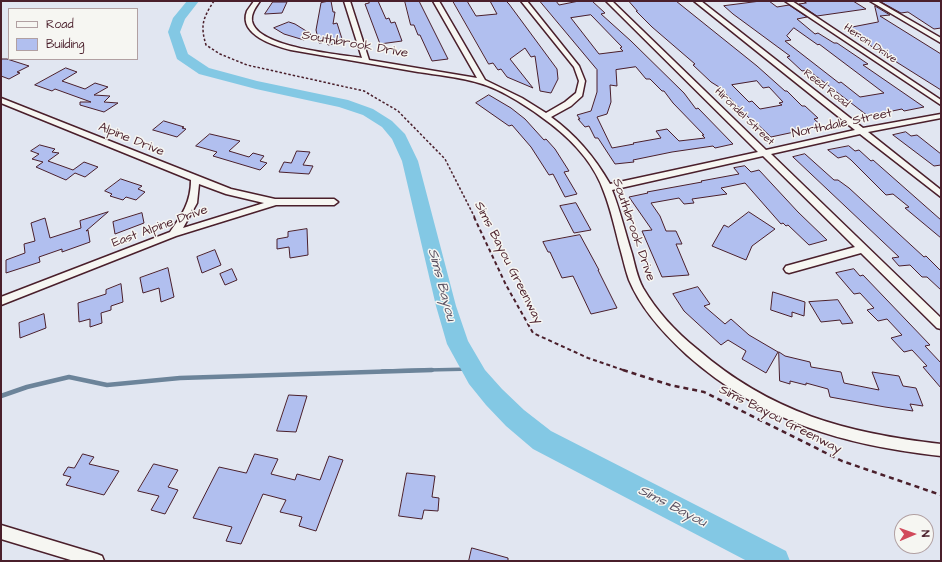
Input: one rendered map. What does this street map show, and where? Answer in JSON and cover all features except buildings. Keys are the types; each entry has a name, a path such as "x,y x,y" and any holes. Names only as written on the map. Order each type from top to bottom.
{"street":[{"name":"Southbrook Drive","path":"258,1 252,7 249,16 250,24 255,32 262,38 291,48 482,81 501,89 547,116 568,133 591,159 607,188 635,282 658,318 710,369 742,391 775,409 816,426 857,437 908,447 941,450"},
{"path":"347,1 366,60"},
{"path":"436,1 482,81"},
{"path":"524,1 577,67 582,81 579,94 568,104 547,116"},
{"name":"Hirondel Street","path":"609,1 941,325"},
{"name":"Reed Road","path":"697,1 941,194"},
{"name":"Heron Drive","path":"788,1 941,103"},
{"path":"873,1 941,41"},
{"name":"Alpine Drive","path":"1,100 230,192 276,202"},
{"name":"Northdale Street","path":"607,188 765,154 862,131 941,116"},
{"path":"173,234 193,206 196,192 195,179"},
{"name":"East Alpine Drive","path":"1,301 173,234 276,202 334,202"},
{"path":"789,269 863,249"},
{"path":"1,532 97,561"}],"path":[{"name":"Sims Bayou Greenway","path":"214,1 204,15 202,32 206,45 220,54 247,65 364,91 398,111 425,136 445,159 479,226 506,285 533,333 588,358 670,385 704,392 842,461 941,495"}],"waterway":[{"name":"Sims Bayou","path":"193,1 179,18 174,32 182,56 204,71 256,85 343,103 368,112 387,124 399,137 410,161 446,306 458,344 477,377 515,418 542,440 776,561"},
{"path":"382,371 473,369"},
{"path":"1,396 27,387 69,377 107,385 180,378 432,370"}]}
